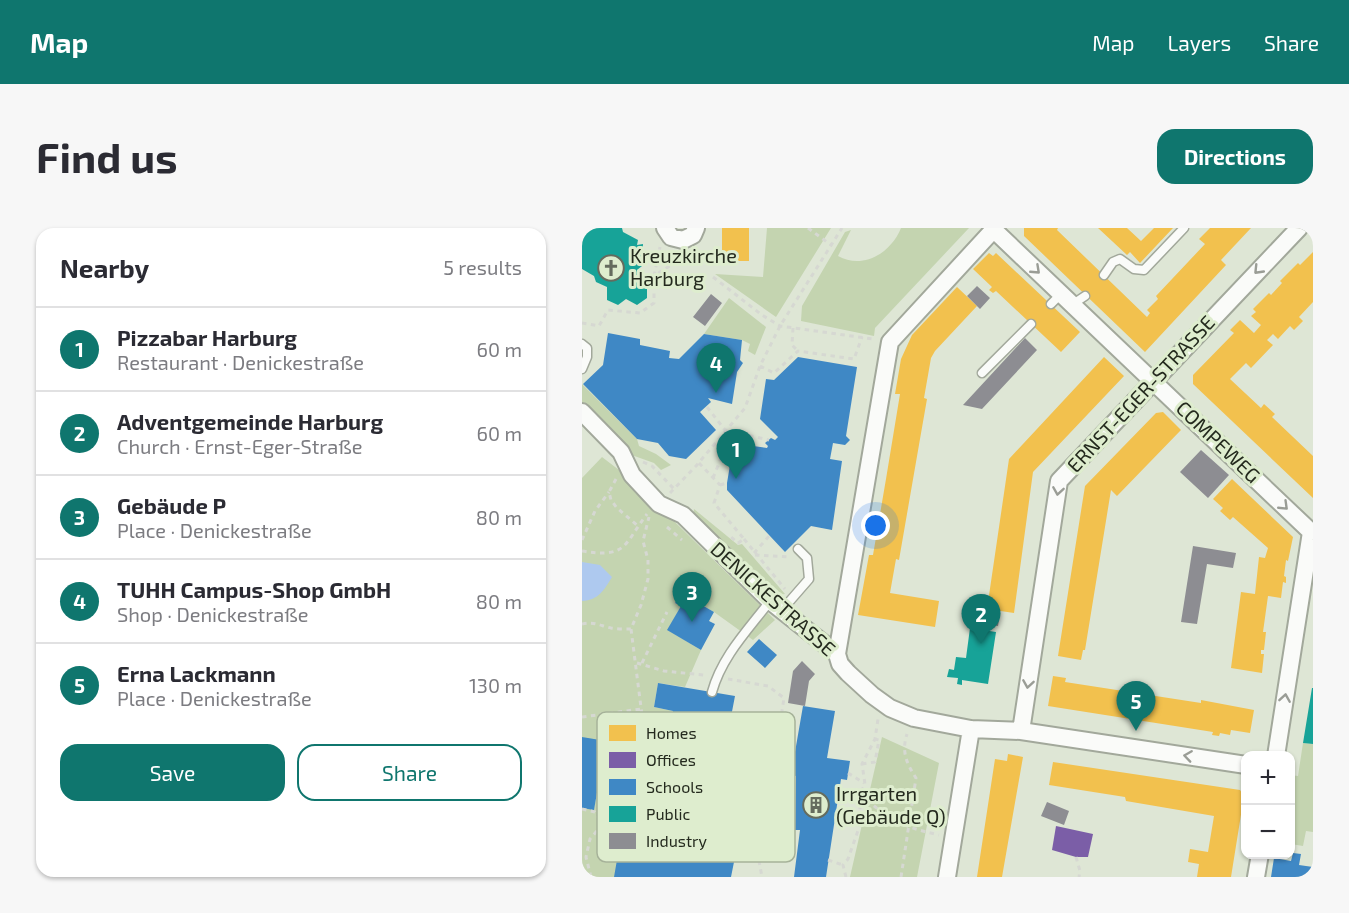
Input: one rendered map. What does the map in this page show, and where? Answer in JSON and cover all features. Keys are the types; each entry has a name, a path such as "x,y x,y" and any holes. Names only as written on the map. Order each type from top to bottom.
{"street":[{"path":"666,230 677,240 683,240 693,235 696,228"},
{"name":"ERNST-EGER-STRASSE","path":"1020,731 1059,481 1299,228"},
{"path":"837,654 890,342 994,229"},
{"name":"COMPEWEG","path":"994,229 1312,531"},
{"name":"DENICKESTRASSE","path":"582,412 621,453 632,475 659,504 683,515 776,606 837,654 840,664 848,673 890,708 914,718 971,729 1020,731 1241,764"},
{"path":"1277,751 1312,531"},
{"path":"947,877 971,729"},
{"path":"1256,877 1259,859"}],"lane":[{"path":"1104,275 1113,262 1120,259 1134,268 1144,270 1184,228"},
{"path":"982,373 1031,324"},
{"path":"582,344 587,348 587,357 582,369"},
{"path":"712,692 716,676 733,647 776,606 809,579 807,558 798,549"}],"path":[{"path":"808,228 831,245"},
{"path":"674,489 745,408 760,366 780,326 842,228"},
{"path":"582,323 599,326 608,310 640,313 654,303 654,276 661,241 666,230"},
{"path":"654,276 686,255"},
{"path":"713,277 780,326 890,342"},
{"path":"793,328 792,345 798,351 854,360 862,337"},
{"path":"760,366 774,373 798,351"},
{"path":"707,407 725,430 726,446 713,478"},
{"path":"725,430 769,440"},
{"path":"699,463 720,485"},
{"path":"582,540 595,511 615,481 628,467"},
{"path":"720,485 727,483"},
{"path":"720,485 714,503 776,579"},
{"path":"609,492 617,508 638,526"},
{"path":"582,552 602,555 613,553 624,547 650,511 643,541 648,560 648,579 631,629 641,712"},
{"path":"729,535 738,543 744,539"},
{"path":"755,554 770,536"},
{"path":"755,554 793,558"},
{"path":"642,663 667,612"},
{"path":"582,624 588,622 610,628 631,629"},
{"path":"636,663 664,670 716,676 768,686 784,698 782,712"},
{"path":"619,712 641,709"},
{"path":"582,717 597,715"},
{"path":"901,877 916,778 905,761 905,738 914,718"},
{"path":"843,865 848,859 860,825 860,794 865,784 862,764 874,739 879,740 875,762 862,764"},
{"path":"848,773 865,784"},
{"path":"860,794 886,817 908,828 924,831"},
{"path":"582,810 595,812 597,815"},
{"path":"591,877 586,857 590,839 597,831"},
{"path":"1076,857 1080,871 1079,877"},
{"path":"828,860 843,865"},
{"path":"759,862 762,877"},
{"path":"843,865 846,877"}],"green space":[{"path":"767,228 831,228 776,317 715,274 763,277"},
{"path":"901,228 969,228 875,328 874,336 801,321 802,306 845,232 851,230 838,256 857,261 875,257 883,252"},
{"path":"729,298 766,327 755,355 748,351 750,344 742,340 704,334"},
{"path":"582,384 637,439 639,446 656,454 671,465 661,470 654,463 626,453 582,405"},
{"path":"602,457 632,480 775,620 753,640 714,612 681,593 675,603 681,606 668,630 701,650 685,687 658,683 654,707 673,712 597,712 597,743 582,737 582,478"},
{"path":"694,509 738,545 742,544 785,594 777,595 693,515"},
{"path":"882,737 939,763 917,877 850,877"},
{"path":"1303,743 1313,744 1313,832 1306,831 1303,846 1295,845 1295,776 1298,776"},
{"path":"597,792 597,862 630,862 614,877 582,877 582,808 594,809"}],"water":[{"path":"582,562 600,565 612,577 597,596 582,601"}],"building: Homes":[{"path":"722,228 749,228 749,261 722,261"},
{"path":"1024,228 1058,228 1057,230 1147,317 1150,313 1147,310 1158,299 1156,296 1205,244 1199,239 1210,228 1251,228 1221,260 1226,265 1145,352 1024,236"},
{"path":"1098,228 1127,228 1141,241 1154,228 1173,228 1140,263 1130,252 1127,255"},
{"path":"1313,252 1313,302 1299,317 1303,321 1294,330 1290,326 1278,339 1273,334 1267,340 1273,345 1251,368 1246,363 1230,379 1261,408 1264,404 1275,414 1272,417 1313,456 1313,498 1193,384 1193,375 1234,333 1230,330 1240,320 1254,333 1261,325 1251,316 1256,312 1253,309 1269,293 1271,295 1282,283 1280,281 1298,263 1300,265"},
{"path":"989,253 993,256 996,253 1080,332 1061,352 996,291 993,293 989,290 992,287 973,269"},
{"path":"957,287 977,306 931,358 924,398 927,399 899,560 896,559 890,593 939,601 935,627 858,615 869,555 873,555 886,479 900,394 895,394 901,359 912,335"},
{"path":"1104,357 1124,376 1033,472 1014,613 987,609 1009,459"},
{"path":"1163,412 1181,430 1117,496 1111,490 1085,650 1083,650 1081,660 1058,656 1085,486 1156,413"},
{"path":"1232,479 1293,537 1288,561 1286,560 1284,576 1286,583 1283,582 1281,598 1268,596 1263,632 1266,632 1264,650 1261,650 1261,654 1264,654 1262,673 1231,668 1241,592 1255,594 1259,557 1265,558 1268,548 1233,517 1230,520 1220,511 1223,508 1213,499"},
{"path":"1053,676 1066,678 1065,682 1201,703 1201,700 1254,710 1250,733 1231,730 1230,735 1220,733 1219,736 1212,735 1213,732 1048,706"},
{"path":"1008,754 1023,757 1002,877 977,877 995,759 1007,761"},
{"path":"1053,762 1240,790 1241,815 1231,877 1197,877 1199,864 1188,862 1190,849 1208,852 1214,816 1126,801 1125,797 1049,785"}],"building: Offices":[{"path":"1056,826 1093,834 1088,857 1076,857 1052,850"}],"building: Schools":[{"path":"608,333 640,339 640,345 670,351 669,358 679,359 704,334 742,340 740,360 743,363 737,372 732,404 708,398 711,402 700,412 716,430 686,459 669,456 658,443 637,439 583,384 603,365"},
{"path":"798,357 857,367 846,436 850,440 845,445 833,443 830,459 842,461 832,530 811,526 785,552 727,490 727,483 734,441 738,441 739,444 767,448 765,443 771,438 775,440 778,437 760,419 766,379 774,380"},
{"path":"681,593 714,612 709,621 715,624 701,650 667,630 681,606 675,603"},
{"path":"759,639 777,655 765,668 747,652"},
{"path":"658,683 735,696 732,712 673,712 654,707"},
{"name":"Irrgarten (Gebäude Q)","path":"803,706 835,711 827,758 850,761 847,780 841,779 826,877 794,877 800,830 795,830 795,752"},
{"path":"582,737 597,740 597,793 594,810 582,808"},
{"path":"1295,853 1301,854 1299,865 1313,867 1313,877 1271,877 1274,859 1291,861 1295,859"},
{"path":"617,862 734,862 731,877 614,877"}],"building: Public":[{"name":"Kreuzkirche Harburg","path":"582,228 622,228 623,232 638,240 637,245 643,244 642,266 637,270 638,281 647,286 647,298 637,305 626,299 618,305 607,300 607,287 596,282 594,276 582,269"},
{"path":"970,628 996,632 988,684 962,680 962,685 957,684 958,678 947,677 949,669 954,670 956,657 966,658"},
{"path":"1313,688 1313,744 1303,743"}],"building: Industry":[{"path":"977,286 990,298 980,309 967,296"},
{"path":"711,294 722,303 705,326 693,317"},
{"path":"1025,338 1037,350 982,409 963,405"},
{"path":"1201,450 1229,475 1208,498 1180,472"},
{"path":"1193,546 1236,553 1233,568 1207,564 1197,624 1181,622"},
{"path":"985,611 1000,613 998,626 984,624"},
{"path":"802,661 815,674 809,681 805,706 788,703 793,671"},
{"path":"1047,802 1069,811 1064,825 1041,816"}],"place":[{"name":"Kreuzkirche Harburg","path":"611,268"},
{"name":"TUHH Campus-Shop GmbH","path":"716,393"},
{"name":"Pizzabar Harburg","path":"736,479"},
{"name":"Gebäude P","path":"692,622"},
{"name":"Adventgemeinde Harburg","path":"981,644"},
{"name":"Erna Lackmann","path":"1136,731"},
{"name":"Irrgarten (Gebäude Q)","path":"816,805"}]}
